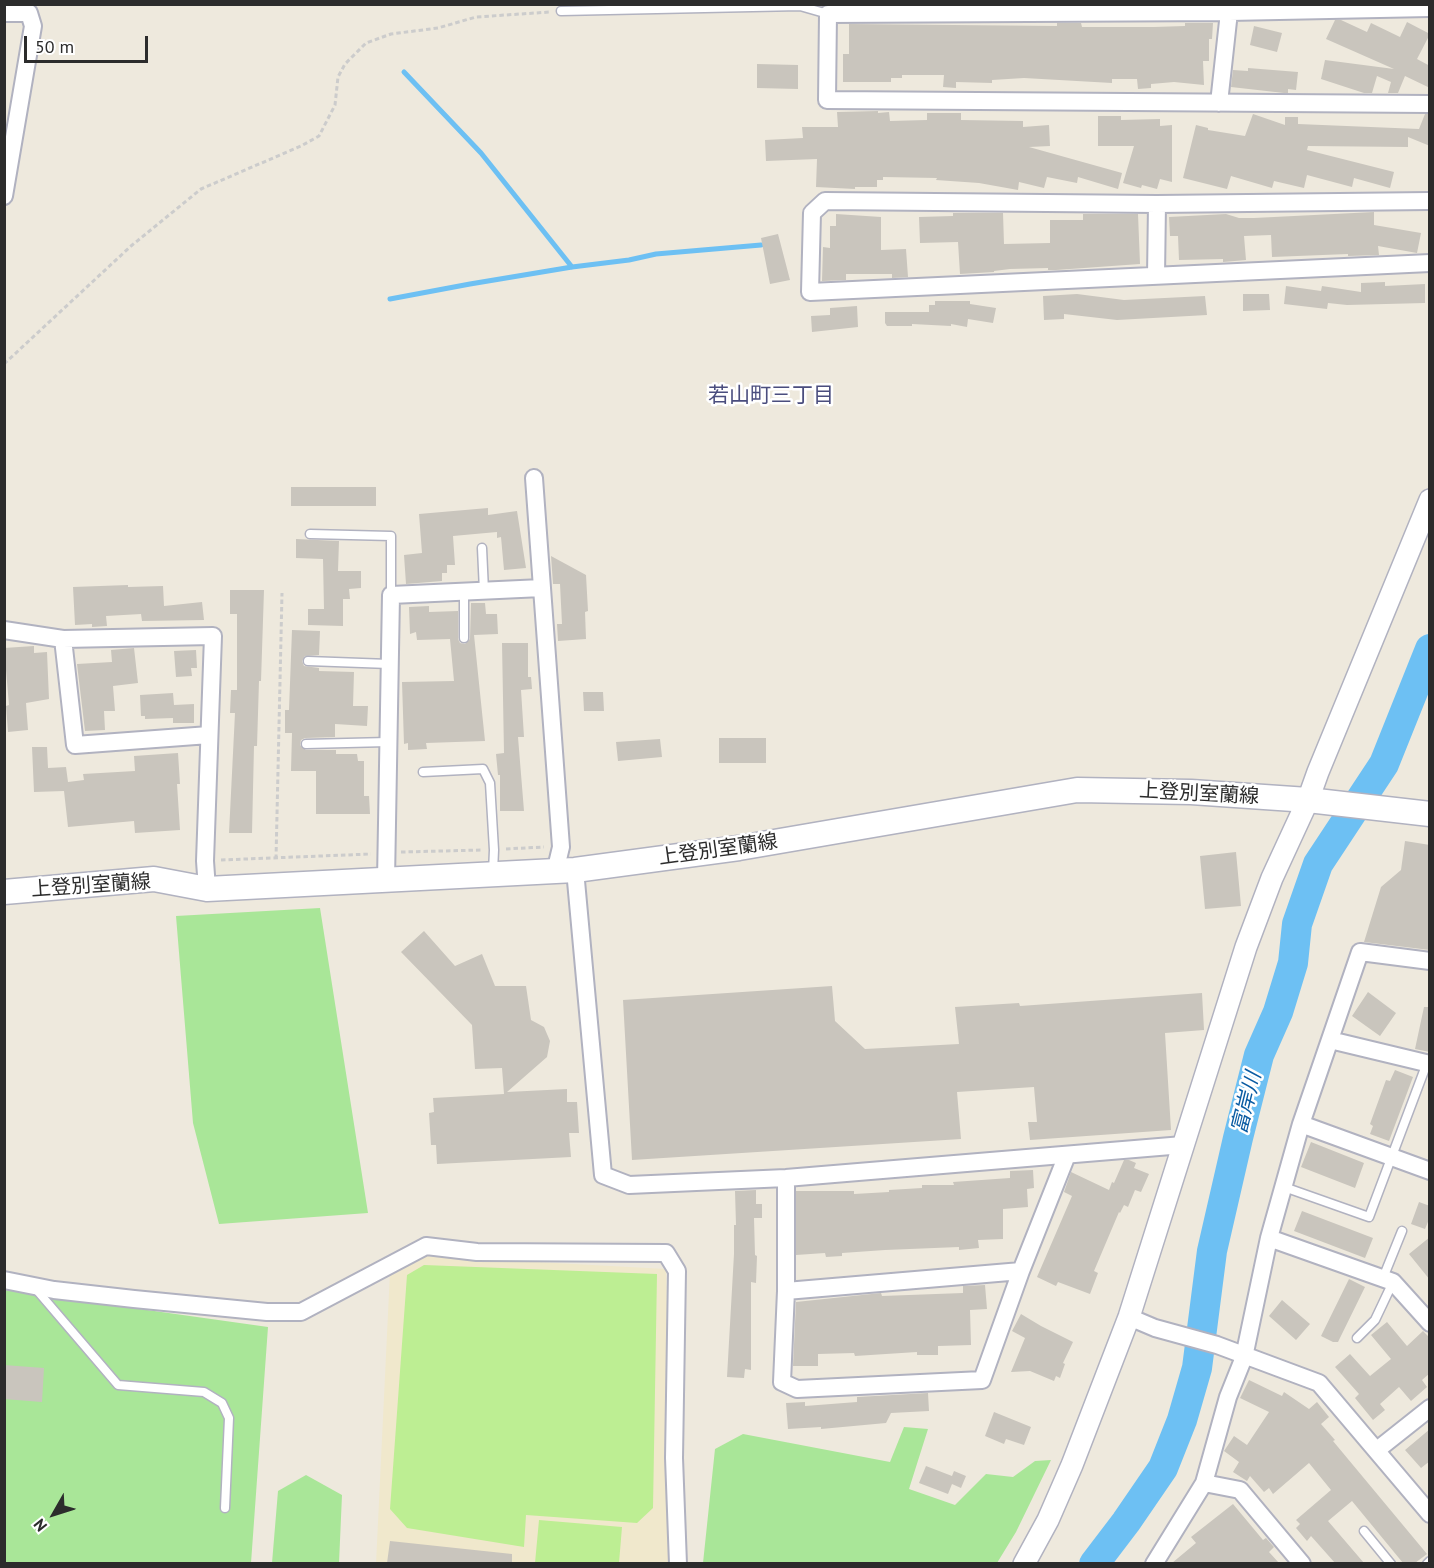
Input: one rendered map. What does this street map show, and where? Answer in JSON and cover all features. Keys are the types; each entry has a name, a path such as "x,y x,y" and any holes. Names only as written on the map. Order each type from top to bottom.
{"main road":[{"name":"上登別室蘭線","path":"4,892 154,879 207,889 565,871 739,848 1077,790 1191,792 1318,801 1430,814"}],"street":[{"path":"1430,8 1229,12 828,14 826,100 1430,104"},
{"path":"1219,104 1229,12"},
{"path":"4,13 29,13 33,26 4,196"},
{"path":"1430,201 1157,204 825,201 812,213 810,292 1430,263"},
{"path":"1156,276 1157,204"},
{"path":"534,478 561,847 603,1175 629,1185 786,1178 1183,1145"},
{"path":"1024,1563 1048,1520 1072,1465 1129,1317 1246,947 1272,878 1318,801 1318,772 1430,500"},
{"path":"386,880 391,595 542,588"},
{"path":"4,630 63,639 213,636 205,861 207,889"},
{"path":"63,639 75,745 208,735"},
{"path":"1154,1563 1204,1483 1228,1397 1244,1357 1269,1238 1301,1124 1360,952 1430,961"},
{"path":"1330,1040 1428,1064"},
{"path":"1301,1124 1430,1171"},
{"path":"786,1178 786,1291 782,1382 797,1389 982,1380 1021,1271 1067,1155"},
{"path":"1269,1238 1388,1280 1430,1323"},
{"path":"4,1280 32,1286 134,1299 256,1311 301,1312 426,1246 477,1252 666,1253 676,1271 674,1458 678,1563"},
{"path":"786,1291 1021,1271"},
{"path":"1129,1317 1155,1328 1218,1345 1244,1357 1319,1383 1430,1514"},
{"path":"1377,1450 1430,1408"},
{"path":"1204,1483 1240,1490 1302,1563"}],"lane":[{"path":"561,11 800,6 828,14"},
{"path":"310,534 391,536 391,595"},
{"path":"482,548 484,591"},
{"path":"464,592 464,638"},
{"path":"308,661 389,664"},
{"path":"306,744 388,742"},
{"path":"423,772 483,769 490,783 494,850 493,875"},
{"path":"1284,1186 1369,1217 1428,1064"},
{"path":"1357,1338 1375,1320 1402,1231"},
{"path":"32,1286 118,1385 204,1392 222,1403 229,1418 225,1508"},
{"path":"1364,1531 1391,1563"}],"path":[{"path":"4,364 131,246 201,189 319,136 335,105 338,77 345,63 366,43 391,34 438,28 476,18 561,11"},
{"path":"276,859 282,593"}],"shaded area":[{"path":"425,1256 666,1269 674,1563 376,1564 390,1272"}],"green space":[{"path":"320,908 368,1213 219,1224 193,1123 176,916"},
{"path":"424,1265 657,1274 653,1508 637,1523 526,1515 524,1547 407,1528 390,1509 407,1275"},
{"path":"5,1290 268,1327 251,1563 5,1564"},
{"path":"904,1427 928,1429 909,1489 955,1505 986,1474 1013,1477 1035,1461 1051,1460 1016,1532 997,1563 703,1563 715,1449 743,1434 890,1462"},
{"path":"306,1475 342,1495 339,1563 272,1563 278,1491"},
{"path":"539,1520 622,1527 619,1563 535,1563"}],"building":[{"path":"1335,20 1341,20 1367,32 1371,23 1400,37 1407,22 1430,34 1417,59 1430,66 1430,88 1405,76 1398,93 1388,93 1391,82 1377,76 1372,93 1364,93 1321,79 1325,60 1394,69 1326,39"},
{"path":"1057,23 1081,23 1082,27 1154,27 1185,26 1185,23 1213,23 1212,39 1209,39 1209,61 1203,61 1204,85 1174,82 1151,84 1151,88 1138,89 1137,79 1112,79 1112,83 1024,78 992,80 992,83 956,82 956,88 943,87 944,75 902,75 902,78 891,78 891,82 843,82 843,54 849,54 849,24 1057,26"},
{"path":"1254,26 1282,33 1277,52 1250,45"},
{"path":"757,64 798,65 798,89 757,88"},
{"path":"1248,68 1298,72 1296,90 1288,89 1288,93 1284,93 1231,87 1233,70 1248,71"},
{"path":"878,111 878,113 889,112 890,121 927,120 927,113 961,113 961,120 1023,121 1023,127 1049,125 1050,146 1029,147 1122,173 1118,189 1078,177 1077,183 1047,177 1044,188 1019,182 1018,190 979,183 936,180 937,178 883,177 883,180 877,180 877,187 855,187 855,189 816,187 817,159 766,161 765,140 803,138 802,127 838,127 837,112"},
{"path":"1253,114 1285,125 1285,117 1298,117 1298,124 1419,129 1425,114 1430,114 1430,146 1408,137 1408,147 1308,146 1307,150 1394,172 1390,188 1354,178 1352,187 1307,175 1304,188 1274,181 1272,188 1231,176 1227,189 1183,178 1196,125 1208,128 1208,130 1245,136"},
{"path":"1098,116 1121,116 1121,120 1160,119 1160,126 1172,125 1172,182 1160,179 1157,189 1123,183 1134,146 1098,146"},
{"path":"1374,212 1374,225 1421,233 1417,253 1378,246 1379,255 1272,257 1271,235 1244,236 1246,260 1223,262 1223,259 1179,260 1178,236 1170,236 1169,217 1226,214 1239,218 1254,218"},
{"path":"953,213 1003,213 1004,244 1050,243 1050,220 1083,220 1083,214 1138,214 1140,264 1056,270 1048,270 1048,268 1010,269 960,274 958,242 920,243 919,217 953,216"},
{"path":"836,214 881,217 881,250 906,249 908,277 892,278 892,274 846,274 846,280 822,281 823,247 830,248 830,226 836,226"},
{"path":"778,234 790,280 770,284 761,238"},
{"path":"1385,282 1385,286 1425,284 1425,303 1347,305 1328,303 1327,309 1284,304 1286,286 1321,291 1322,286 1361,292 1361,283"},
{"path":"1077,294 1124,300 1205,296 1207,315 1117,320 1064,314 1064,319 1044,320 1043,296"},
{"path":"1243,294 1269,294 1270,310 1243,311"},
{"path":"935,301 970,301 970,304 996,308 993,323 968,319 967,327 951,324 951,326 912,324 912,326 887,326 885,323 885,312 929,312 929,305 935,305"},
{"path":"857,306 858,327 812,332 811,316 830,315 830,308"},
{"path":"291,487 376,487 376,506 291,506"},
{"path":"488,508 488,515 517,511 526,568 504,570 501,537 497,538 497,532 453,536 455,565 447,565 447,573 442,573 442,581 406,584 404,555 422,553 419,514"},
{"path":"296,539 339,541 338,571 361,571 361,588 349,589 350,599 343,599 343,626 308,625 308,609 324,609 323,559 296,558"},
{"path":"551,556 586,575 588,611 585,612 586,639 558,641 557,624 562,624 560,584 553,584"},
{"path":"128,585 128,587 163,586 164,606 202,602 204,620 142,621 141,614 106,616 107,626 75,625 73,587"},
{"path":"230,590 264,590 257,746 254,746 252,833 229,833 235,713 230,713 231,690 237,690 237,614 230,614"},
{"path":"471,603 485,603 486,614 497,614 498,634 474,635 485,741 426,743 427,749 408,750 408,743 404,744 402,682 454,681 450,639 417,640 416,632 410,634 409,607 429,606 429,612 458,611 458,639 460,643 465,644 470,639"},
{"path":"292,630 320,631 319,655 305,656 302,661 304,666 319,668 319,671 354,672 353,706 368,706 367,726 335,724 335,737 305,738 301,740 300,745 306,750 336,750 336,754 357,754 358,761 364,761 364,796 369,796 370,814 316,814 316,771 291,771 292,733 285,733 285,710 289,710"},
{"path":"502,643 528,643 528,677 531,677 532,689 521,690 524,737 518,737 524,811 500,811 500,775 498,775 496,754 504,753"},
{"path":"34,646 34,653 47,652 49,699 26,703 28,730 8,732 6,706 9,705 6,670 4,670 4,648"},
{"path":"134,648 138,683 113,686 115,711 104,711 105,730 85,731 77,664 112,662 111,650"},
{"path":"196,650 197,668 191,668 192,676 176,677 174,651"},
{"path":"583,692 603,692 604,711 584,711"},
{"path":"173,693 174,705 194,704 194,723 173,723 173,718 145,719 145,716 141,716 140,695"},
{"path":"719,738 766,738 766,763 719,763"},
{"path":"660,739 662,757 618,761 616,742"},
{"path":"32,747 47,747 48,768 66,767 68,782 84,780 83,774 135,771 134,756 178,753 180,784 177,784 180,830 135,833 134,821 68,827 64,791 34,792"},
{"path":"1405,841 1430,845 1430,950 1364,942 1381,887 1401,870"},
{"path":"1236,852 1241,906 1205,909 1200,856"},
{"path":"424,931 455,966 482,954 495,986 526,986 531,1020 544,1027 550,1041 547,1057 507,1092 567,1089 567,1102 577,1102 579,1133 569,1133 571,1157 437,1164 436,1145 431,1145 429,1113 434,1112 433,1098 504,1094 502,1068 475,1069 472,1025 401,952"},
{"path":"832,986 835,1021 865,1049 959,1044 955,1007 1019,1003 1020,1006 1202,993 1204,1030 1165,1033 1171,1130 1030,1140 1028,1122 1037,1122 1034,1087 957,1092 961,1139 632,1160 623,1000"},
{"path":"1368,992 1396,1013 1380,1036 1352,1016"},
{"path":"1424,1007 1430,1007 1430,1052 1415,1049"},
{"path":"1395,1070 1413,1077 1389,1141 1370,1134 1373,1126 1370,1124 1386,1080 1390,1081"},
{"path":"1311,1142 1364,1163 1355,1188 1301,1167"},
{"path":"1124,1160 1136,1163 1134,1168 1149,1174 1141,1192 1135,1190 1128,1207 1124,1205 1119,1212 1094,1271 1098,1273 1090,1294 1058,1282 1056,1286 1037,1277 1072,1196 1064,1192 1071,1172 1109,1190"},
{"path":"1033,1170 1034,1188 1027,1189 1028,1207 1003,1209 1003,1239 978,1240 979,1248 885,1250 842,1253 842,1256 826,1257 825,1253 796,1255 796,1191 854,1191 854,1194 889,1192 889,1190 922,1188 922,1185 954,1185 953,1182 1010,1178 1010,1171"},
{"path":"756,1190 756,1204 762,1204 762,1218 754,1218 755,1255 757,1256 756,1283 751,1282 751,1370 745,1369 744,1378 727,1377 734,1225 736,1225 735,1191"},
{"path":"1419,1202 1430,1206 1430,1217 1425,1229 1411,1224"},
{"path":"1302,1211 1373,1238 1365,1258 1294,1231"},
{"path":"1430,1237 1430,1280 1409,1254"},
{"path":"1349,1279 1365,1287 1338,1342 1333,1342 1321,1336"},
{"path":"985,1285 987,1309 970,1310 971,1345 938,1346 938,1355 917,1355 917,1352 855,1356 854,1353 818,1354 818,1366 793,1366 796,1302 881,1293 882,1296 963,1293 963,1286"},
{"path":"1282,1300 1310,1324 1296,1340 1269,1316"},
{"path":"1021,1314 1073,1342 1063,1363 1065,1364 1060,1378 1056,1376 1054,1381 1030,1371 1011,1372 1025,1338 1012,1331"},
{"path":"1387,1322 1407,1346 1423,1331 1430,1338 1430,1373 1422,1380 1427,1387 1411,1401 1399,1387 1380,1404 1385,1410 1373,1420 1355,1398 1359,1394 1335,1367 1350,1354 1370,1376 1391,1359 1371,1335"},
{"path":"4,1365 44,1368 42,1402 4,1399"},
{"path":"1249,1380 1282,1396 1284,1392 1309,1409 1317,1402 1329,1417 1321,1424 1335,1440 1333,1441 1427,1554 1415,1563 1403,1563 1352,1501 1328,1521 1364,1563 1335,1563 1311,1536 1307,1541 1296,1528 1300,1524 1296,1520 1331,1490 1309,1463 1273,1494 1269,1488 1264,1492 1250,1476 1247,1481 1233,1472 1239,1462 1224,1451 1234,1436 1247,1445 1269,1412 1240,1398"},
{"path":"928,1393 929,1411 891,1413 886,1423 821,1429 821,1427 788,1429 786,1403 805,1402 805,1406 857,1402 857,1397"},
{"path":"994,1412 1031,1427 1024,1445 1006,1439 1004,1444 985,1436"},
{"path":"1430,1429 1430,1461 1421,1468 1405,1450"},
{"path":"926,1466 952,1476 954,1471 966,1476 961,1488 952,1484 948,1494 919,1483"},
{"path":"1233,1504 1263,1540 1266,1538 1274,1547 1269,1552 1279,1563 1172,1563 1196,1543 1191,1537"},
{"path":"390,1541 512,1554 512,1563 387,1563"}],"waterway":[{"path":"404,72 481,153 572,267"},
{"path":"390,299 656,254 761,245"},
{"name":"富岸川","path":"1094,1564 1163,1468 1182,1420 1197,1368 1212,1251 1238,1138 1259,1055 1278,1012 1293,963 1297,924 1318,864 1384,764 1430,649"}],"district":[{"name":"若山町三丁目","path":"771,396"}]}
